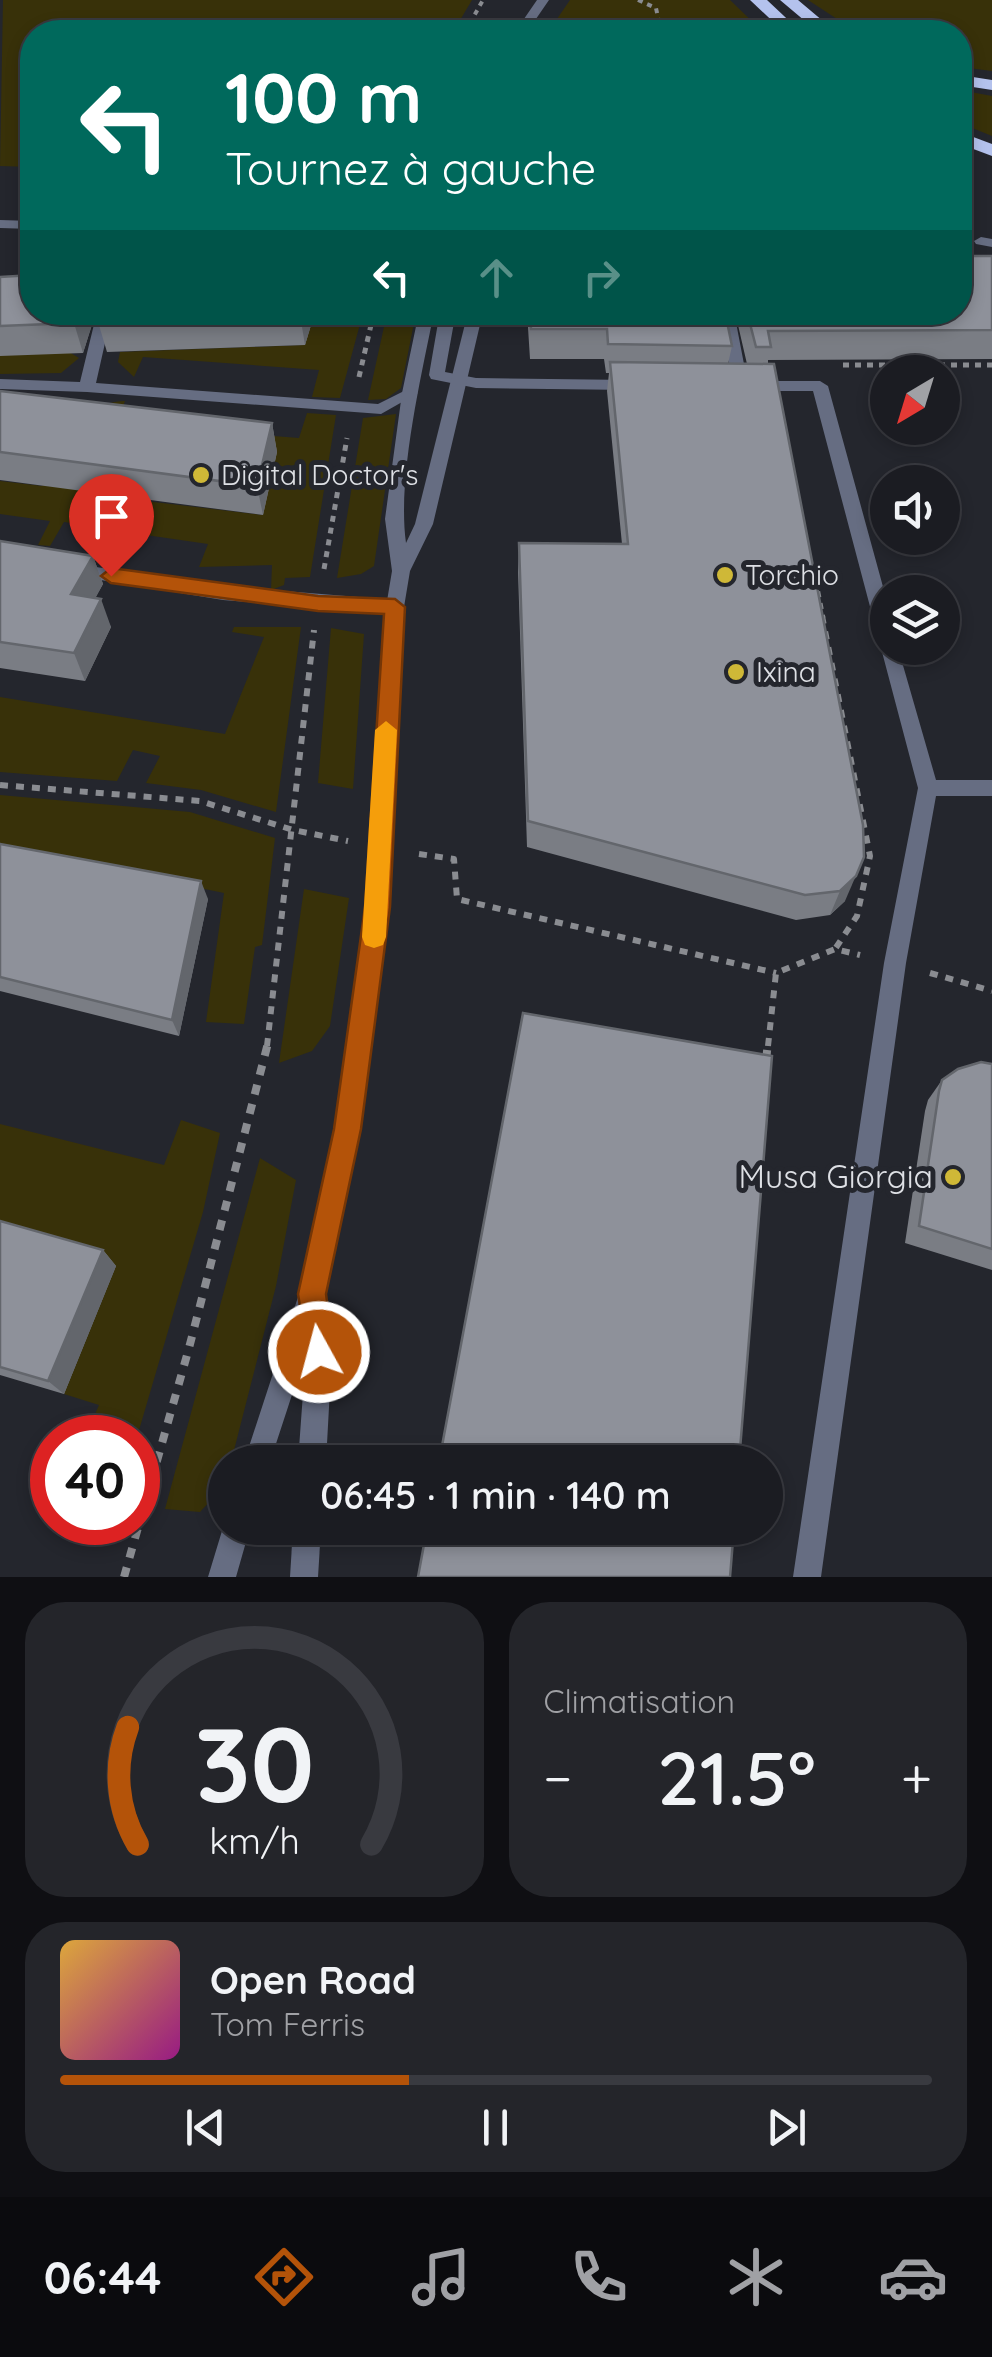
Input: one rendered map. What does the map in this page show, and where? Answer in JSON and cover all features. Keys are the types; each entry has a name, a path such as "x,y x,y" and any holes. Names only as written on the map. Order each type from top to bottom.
{"highway":[{"path":"758,0 780,20"},
{"path":"788,0 813,20"}],"street":[{"path":"87,387 102,325"},
{"path":"401,571 394,519 410,393 424,325"},
{"path":"445,325 437,375 462,380 640,385"},
{"path":"263,1445 312,1294 348,1129 378,907 395,607 401,571 424,524 473,325"},
{"path":"728,325 740,386"},
{"path":"0,384 381,409 410,393"},
{"path":"720,386 820,386 870,576"},
{"path":"56,567 318,603 395,607"},
{"path":"807,1577 895,963 928,788 894,665"},
{"path":"928,788 992,788"},
{"path":"312,1294 319,1352 313,1445"},
{"path":"222,1577 231,1545"},
{"path":"304,1577 306,1545"}],"path":[{"path":"638,0 656,8 659,20"},
{"path":"358,382 371,325"},
{"path":"797,387 791,366 992,365"},
{"path":"124,1577 271,1032 318,603 348,435"},
{"path":"0,785 200,802 293,830 454,859 457,900 776,973 835,948 857,916 870,856 814,568"},
{"path":"835,948 992,991"},
{"path":"765,1066 776,973"}],"shaded area":[{"path":"3,0 472,0 460,20 20,20 20,167 0,166"},
{"path":"570,0 730,0 751,20 556,20"},
{"path":"808,0 992,0 992,71 972,68 972,20 839,20"},
{"path":"972,92 992,96 992,136 972,128"},
{"path":"311,325 360,325 340,398 312,397 319,370 143,357 134,377 118,362 120,352 304,345"},
{"path":"384,325 414,325 401,388 386,399 368,400"},
{"path":"69,352 79,358 61,373 0,374 0,354"},
{"path":"125,401 116,424 299,438 307,413 336,415 310,577 285,578 284,585 271,590 272,565 199,567 208,544 139,534 128,557 114,556 126,531 64,522 50,546 38,545 50,521 0,514 0,481 42,486 73,430 94,410","holes":["148,439 263,515 120,498"]},
{"path":"396,414 374,566 361,574 337,578 363,418"},
{"path":"234,627 301,627 276,812 201,790 146,783 160,756 133,750 117,781 0,772 0,697 225,734 264,637 232,632"},
{"path":"331,628 364,634 353,789 318,783"},
{"path":"0,795 190,812 275,838 262,945 255,947 244,1024 206,1022 224,893 0,847"},
{"path":"304,889 349,898 330,1026 312,1051 279,1063"},
{"path":"181,1120 220,1133 203,1212 143,1415 95,1415 99,1405 64,1394 116,1266 0,1234 0,1124 164,1165"},
{"path":"260,1158 296,1180 276,1286 235,1445 208,1445 208,1503 200,1512 165,1509"}],"building":[{"path":"972,256 992,256 992,330 768,331 771,347 756,347 750,325 972,325"},
{"path":"20,276 20,325 25,325 0,326 0,277"},
{"path":"531,325 728,325 732,346 608,344 607,329 531,329"},
{"path":"610,362 774,364 863,825 864,857 856,876 840,891 805,895 528,821 519,543 628,544"},
{"path":"0,391 272,423 257,486 0,452"},
{"path":"0,541 93,556 71,594 101,599 74,653 0,642"},
{"path":"0,844 201,881 172,1020 0,977"},
{"path":"523,1013 772,1056 740,1445 442,1445"},
{"name":"Musa Giorgia","path":"981,1062 992,1064 992,1249 919,1226 942,1080 958,1069"},
{"path":"0,1221 103,1250 48,1381 0,1367"},
{"path":"424,1545 733,1545 730,1577 418,1577"}],"slow traffic":[{"path":"374,937 386,730"}],"place":[{"name":"Digital Doctor's","path":"201,475"},
{"name":"Torchio","path":"725,575"},
{"name":"Ixina","path":"736,672"},
{"name":"Musa Giorgia","path":"953,1177"}],"route":[{"path":"111,576 222,593 395,607 378,907 348,1129 312,1294 319,1352"}]}
